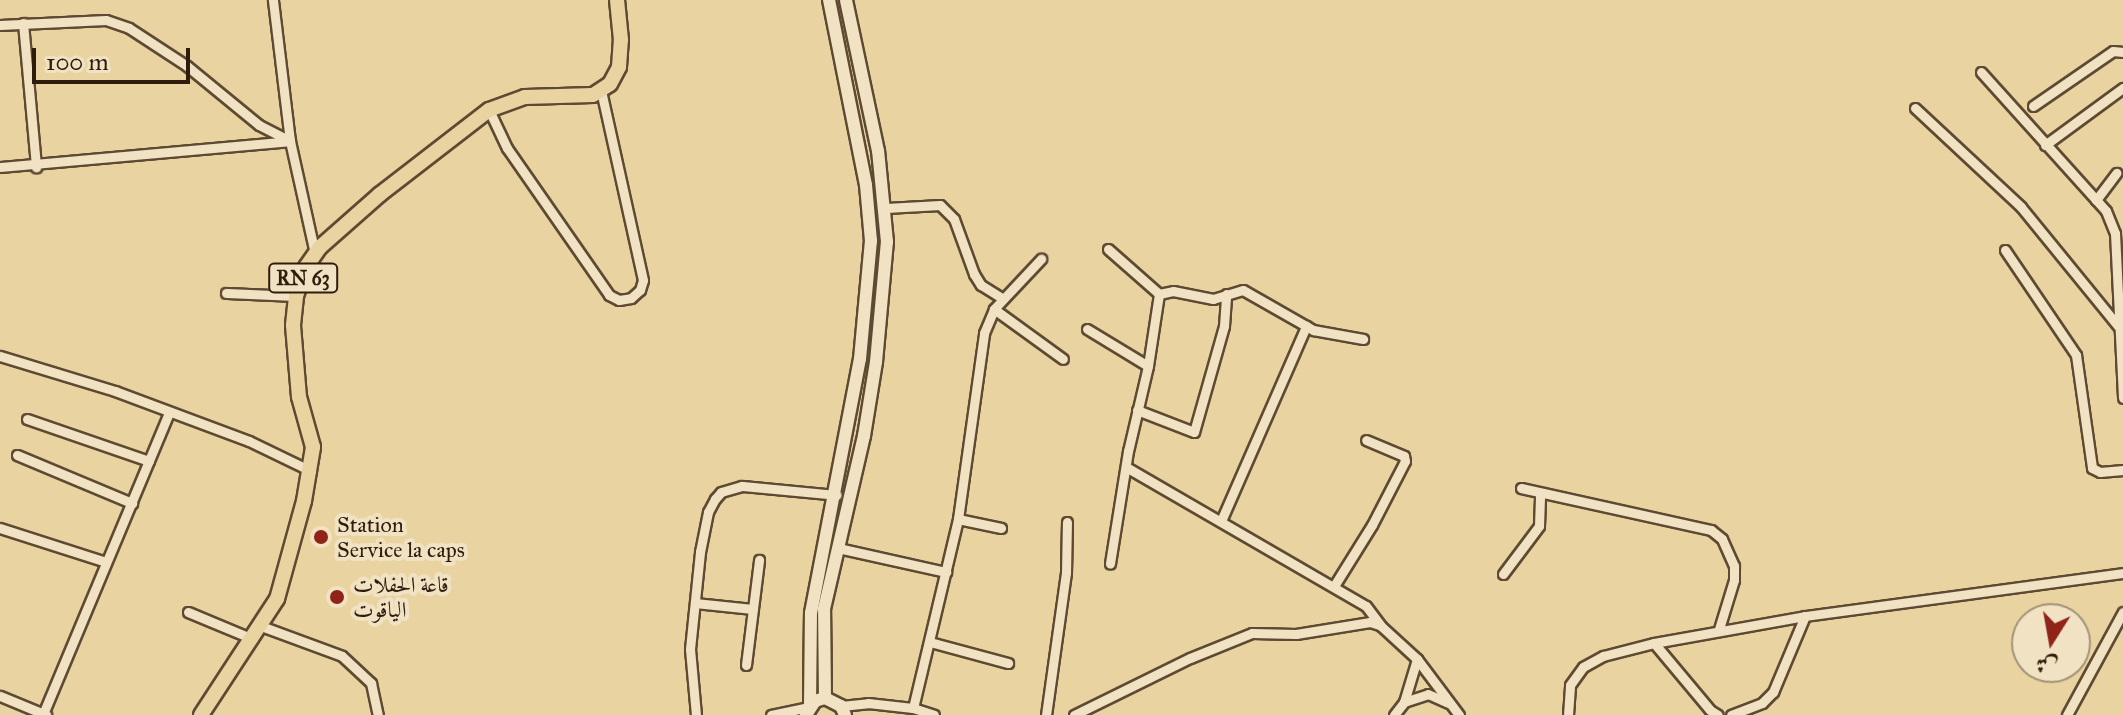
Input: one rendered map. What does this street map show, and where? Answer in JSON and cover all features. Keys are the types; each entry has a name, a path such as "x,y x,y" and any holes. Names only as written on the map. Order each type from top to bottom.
{"main road":[{"path":"601,90 610,84 619,67 621,40 617,0"},
{"path":"808,709 811,613 837,495 868,308 871,241 868,202 829,0"},
{"path":"825,698 824,609 876,362 886,274 886,204 868,98 846,0"},
{"name":"RN 63","path":"201,715 277,599 290,559 311,471 313,447 299,397 293,358 296,296 315,254 379,195 489,110 525,97 593,95 601,90"},
{"path":"868,202 886,204"},
{"path":"808,709 825,698"},
{"path":"825,698 843,710"}],"street":[{"path":"273,0 290,141 315,254"},
{"path":"0,25 106,20 129,28 187,66 259,125 290,141"},
{"path":"23,23 36,167"},
{"path":"2033,106 2113,51 2123,52"},
{"path":"1981,72 2106,211 2115,233 2123,398"},
{"path":"2045,145 2123,88"},
{"path":"489,110 507,148 609,295 619,300 631,298 640,290 643,280 601,90"},
{"path":"1915,108 2021,207 2118,326"},
{"path":"0,167 36,167 290,141"},
{"path":"2096,200 2116,173"},
{"path":"886,204 940,205 954,219 981,285 1003,299"},
{"path":"1108,249 1159,294"},
{"path":"2005,250 2076,355 2092,468 2100,472 2123,470"},
{"path":"913,708 958,519 984,333 994,309 1041,259"},
{"path":"1159,294 1173,291 1213,299 1243,290 1306,326 1363,339"},
{"path":"226,293 296,296"},
{"path":"1110,564 1159,294"},
{"path":"1137,410 1194,432 1224,326 1226,294"},
{"path":"994,309 1063,359"},
{"path":"1221,521 1306,326"},
{"path":"1087,329 1148,366"},
{"path":"0,356 115,391 249,441 311,471"},
{"path":"0,696 44,715 169,413"},
{"path":"27,419 149,461"},
{"path":"1334,586 1372,525 1405,461 1404,456 1366,440"},
{"path":"17,455 132,503"},
{"path":"1126,467 1366,606 1381,626 1417,659 1456,710"},
{"path":"696,715 690,649 708,512 721,492 742,486 837,495"},
{"path":"1521,488 1588,500 1711,530 1722,539 1734,566 1734,580 1719,629"},
{"path":"1503,574 1539,526 1540,493"},
{"path":"958,519 1001,528"},
{"path":"1046,715 1066,573 1067,522"},
{"path":"0,528 106,562"},
{"path":"838,548 946,572"},
{"path":"746,665 759,560"},
{"path":"1568,715 1570,685 1583,667 1603,656 1719,629 2123,573"},
{"path":"695,603 753,609"},
{"path":"188,612 342,656 371,683 378,715"},
{"path":"2067,715 2123,612"},
{"path":"1731,715 1762,703 1773,692 1805,616"},
{"path":"1074,715 1190,658 1252,633 1296,634 1370,622 1381,626"},
{"path":"930,642 1008,663"},
{"path":"1654,643 1718,715"},
{"path":"1394,715 1404,702 1417,659"},
{"path":"1404,702 1428,694 1456,710"},
{"path":"843,710 868,703 913,708 934,715"},
{"path":"771,715 808,709"}],"place":[{"name":"Station Service la caps","path":"321,537"},
{"name":"قاعة الحفلات الياقوت","path":"337,597"}]}
